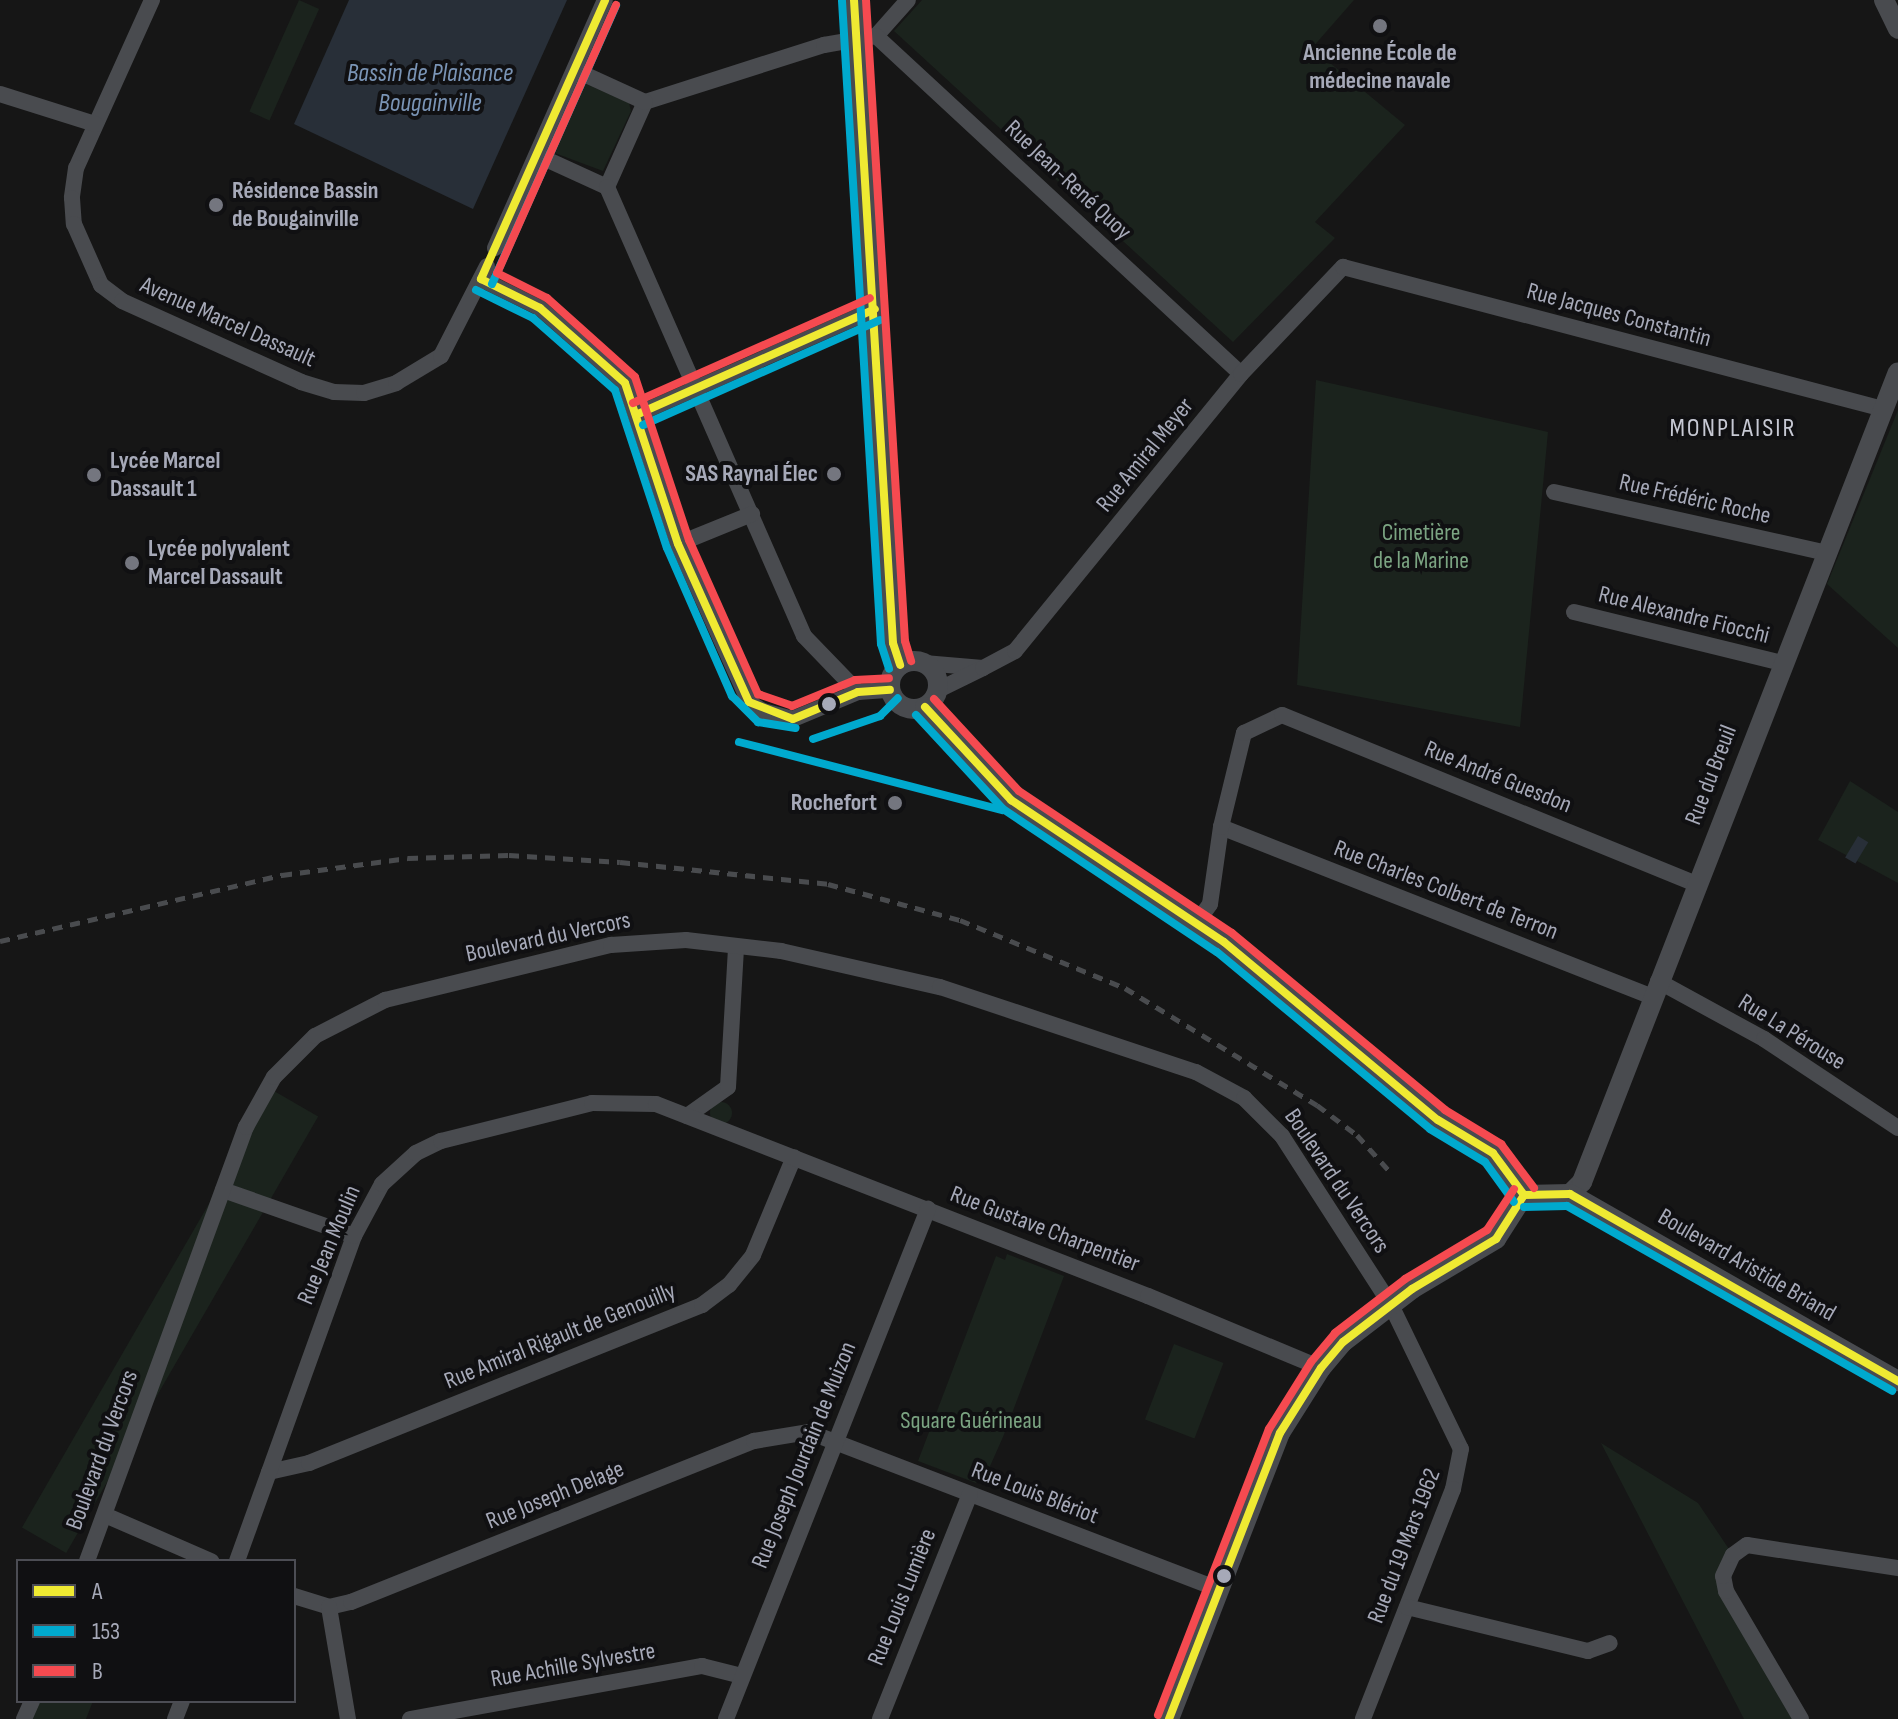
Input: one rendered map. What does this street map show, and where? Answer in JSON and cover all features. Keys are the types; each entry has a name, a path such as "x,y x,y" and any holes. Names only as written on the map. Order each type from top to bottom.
{"street":[{"name":"Avenue Marcel Dassault","path":"152,0 76,168 72,198 74,224 101,285 122,301 301,382 334,392 364,393 420,372 441,356 484,273 540,308 584,344 625,383 638,414"},
{"path":"495,248 605,0"},
{"path":"854,0 866,39 875,309 893,643 900,665"},
{"path":"575,70 645,102 824,45 866,39 908,0"},
{"path":"1884,0 1898,29"},
{"name":"Rue Jean-René Quoy","path":"866,39 1241,374"},
{"path":"0,94 95,124"},
{"path":"607,187 645,102"},
{"path":"537,155 607,187 804,636 858,692"},
{"name":"Rue Amiral Meyer","path":"938,690 983,668 1023,641 1241,374 1343,267"},
{"name":"Rue Jacques Constantin","path":"1343,267 1883,409"},
{"path":"875,309 638,414 678,544 749,702 763,711 798,716 858,692 890,690"},
{"name":"Rue du Breuil","path":"1570,1194 1582,1182 1898,372"},
{"name":"Rue Frédéric Roche","path":"1554,492 1826,553"},
{"path":"678,544 752,514"},
{"name":"Rue Alexandre Fiocchi","path":"1574,612 1782,663"},
{"path":"924,663 936,674 938,690 925,707 905,708 890,690 891,676 900,665 924,663 983,668"},
{"path":"925,707 1011,800 1197,922 1438,1120 1493,1153 1524,1195"},
{"name":"Rue André Guesdon","path":"1221,827 1244,733 1282,715 1697,884"},
{"path":"1197,922 1210,904 1221,827"},
{"name":"Rue Charles Colbert de Terron","path":"1221,827 1656,989"},
{"name":"Boulevard du Vercors","path":"88,1559 246,1127 274,1077 315,1036 360,1010 611,945 686,940 794,954 940,987 1222,1084 1282,1136 1391,1305"},
{"path":"687,1116 728,1087 736,947"},
{"name":"Rue La Pérouse","path":"1656,989 1764,1039 1898,1128"},
{"name":"Rue Jean Moulin","path":"238,1559 354,1236 382,1184 416,1153 441,1141 616,1100 656,1104 750,1139"},
{"name":"Rue Gustave Charpentier","path":"750,1139 1321,1368"},
{"name":"Rue Amiral Rigault de Genouilly","path":"269,1472 309,1463 702,1305 729,1285 753,1255 794,1157"},
{"path":"223,1190 354,1236"},
{"path":"1524,1195 1570,1194"},
{"name":"Boulevard Aristide Briand","path":"1570,1194 1898,1381"},
{"path":"1169,1719 1280,1433 1321,1368 1343,1342 1391,1305 1474,1254 1506,1228 1524,1195"},
{"name":"Rue Joseph Jourdain de Muizon","path":"726,1719 928,1209"},
{"name":"Rue du 19 Mars 1962","path":"1363,1719 1453,1489 1461,1449 1391,1305"},
{"name":"Rue Joseph Delage","path":"329,1607 754,1441 809,1432 835,1441"},
{"name":"Rue Louis Blériot","path":"835,1441 1218,1589"},
{"name":"Rue Louis Lumière","path":"880,1719 970,1494"},
{"path":"105,1515 206,1559"},
{"path":"1801,1719 1726,1591 1723,1576 1733,1555 1747,1545 1898,1568"},
{"path":"296,1597 329,1607 348,1719"},
{"path":"1407,1607 1588,1651 1610,1643"},
{"name":"Rue Achille Sylvestre","path":"410,1719 702,1666 742,1676"}],"green space":[{"path":"299,0 319,9 269,120 249,111"},
{"path":"922,0 1354,0 1312,48 1405,125 1315,222 1335,238 1233,342 894,31"},
{"path":"584,83 629,103 631,111 603,171 552,152"},
{"name":"Cimetière de la Marine","path":"1316,380 1548,432 1520,727 1297,685"},
{"path":"1898,410 1898,648 1827,584"},
{"path":"1850,781 1898,812 1898,883 1818,840"},
{"path":"274,1091 318,1116 66,1553 22,1527"},
{"path":"721,1102 729,1105 732,1113 729,1121 721,1124 713,1121 710,1113 713,1105"},
{"name":"Square Guérineau","path":"1007,1254 1064,1276 1003,1437 987,1473 976,1483 918,1461 996,1256 1005,1260"},
{"path":"1174,1344 1223,1363 1194,1439 1145,1420"},
{"path":"1601,1443 1698,1503 1733,1555 1723,1576 1801,1719 1744,1719"},
{"path":"37,1703 92,1703 86,1719 31,1719"}],"water":[{"name":"Bassin de Plaisance Bougainville","path":"349,0 567,0 473,209 294,124"},
{"path":"1858,836 1868,842 1855,864 1845,857"}],"railway":[{"path":"0,941 282,875 408,858 509,855 620,862 828,884 960,920 1125,988 1317,1105 1357,1135 1392,1174"}],"transit line":[{"name":"A","path":"481,279 605,0"},
{"name":"A","path":"854,0 893,643 900,665"},
{"name":"B","path":"866,0 905,641 911,661"},
{"name":"153","path":"842,1 881,644 889,669"},
{"name":"153","path":"492,284 616,5"},
{"name":"B","path":"616,5 497,273 547,298 635,377 689,540 758,694 792,706 855,680 889,678"},
{"name":"A","path":"481,279 540,308 625,383 678,544 749,702 793,719 858,692 890,690"},
{"name":"153","path":"476,290 533,318 615,390 667,548 732,696 758,722 796,728"},
{"name":"B","path":"633,403 870,298"},
{"name":"A","path":"638,414 875,309"},
{"name":"153","path":"643,425 880,320"},
{"name":"153","path":"813,739 880,716 898,698"},
{"name":"B","path":"934,699 1019,791 1232,933 1445,1110 1501,1144 1534,1188"},
{"name":"A","path":"925,707 1011,800 1224,942 1438,1120 1493,1153 1524,1195"},
{"name":"153","path":"916,715 1003,809 1217,952 1430,1129 1485,1162 1514,1202"},
{"name":"153","path":"739,742 1002,810"},
{"name":"B","path":"1158,1715 1269,1429 1311,1362 1335,1333 1405,1279 1487,1230 1514,1189"},
{"name":"A","path":"1524,1195 1570,1194 1898,1381"},
{"name":"A","path":"1169,1719 1280,1433 1321,1368 1343,1342 1412,1289 1496,1239 1524,1195"},
{"name":"153","path":"1524,1207 1567,1206 1892,1391"}],"place":[{"name":"Ancienne École de médecine navale","path":"1380,26"},
{"name":"Résidence Bassin de Bougainville","path":"216,205"},
{"name":"SAS Raynal Élec","path":"834,474"},
{"name":"Lycée Marcel Dassault 1","path":"94,475"},
{"name":"Lycée polyvalent Marcel Dassault","path":"132,563"},
{"name":"Rochefort","path":"895,803"}],"district":[{"name":"MONPLAISIR","path":"1733,429"}]}
